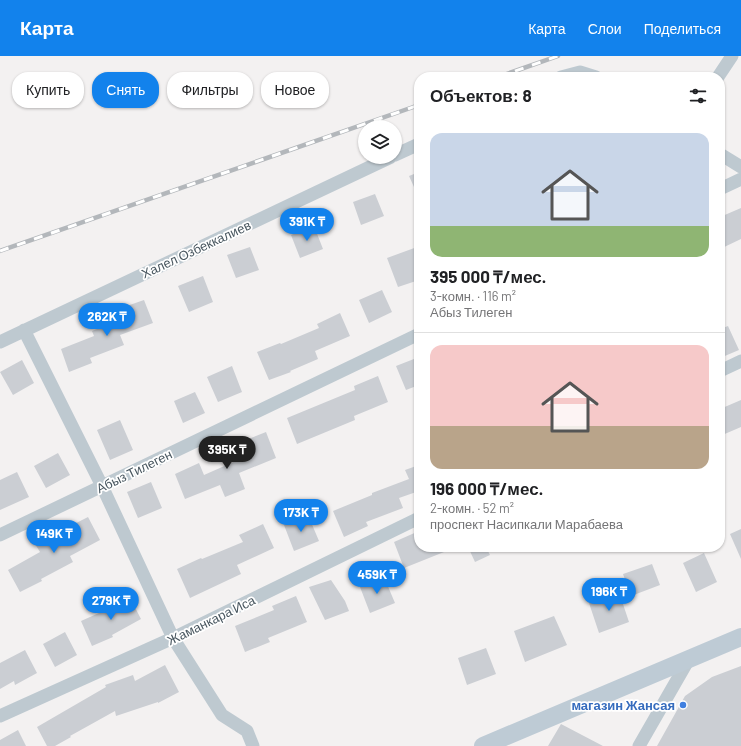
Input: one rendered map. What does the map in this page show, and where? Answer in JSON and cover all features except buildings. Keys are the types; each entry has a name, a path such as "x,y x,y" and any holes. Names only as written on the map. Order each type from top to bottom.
{"main road":[{"path":"483,746 741,637"}],"street":[{"path":"721,72 732,56"},
{"path":"402,152 414,146"},
{"path":"725,157 741,167"},
{"name":"Халел Озбеккалиев","path":"0,342 377,164"},
{"path":"725,187 741,179"},
{"path":"24,330 102,486 173,638 222,715 247,731 253,746"},
{"name":"Абыз Тилеген","path":"0,535 414,336"},
{"path":"725,369 741,361"},
{"name":"Жаманкара Иса","path":"0,716 173,638 414,520"},
{"path":"638,746 689,659"}],"railway":[{"path":"512,72 558,56"},
{"path":"0,251 414,107"}],"place":[{"name":"магазин Жансая","path":"683,705"}]}
